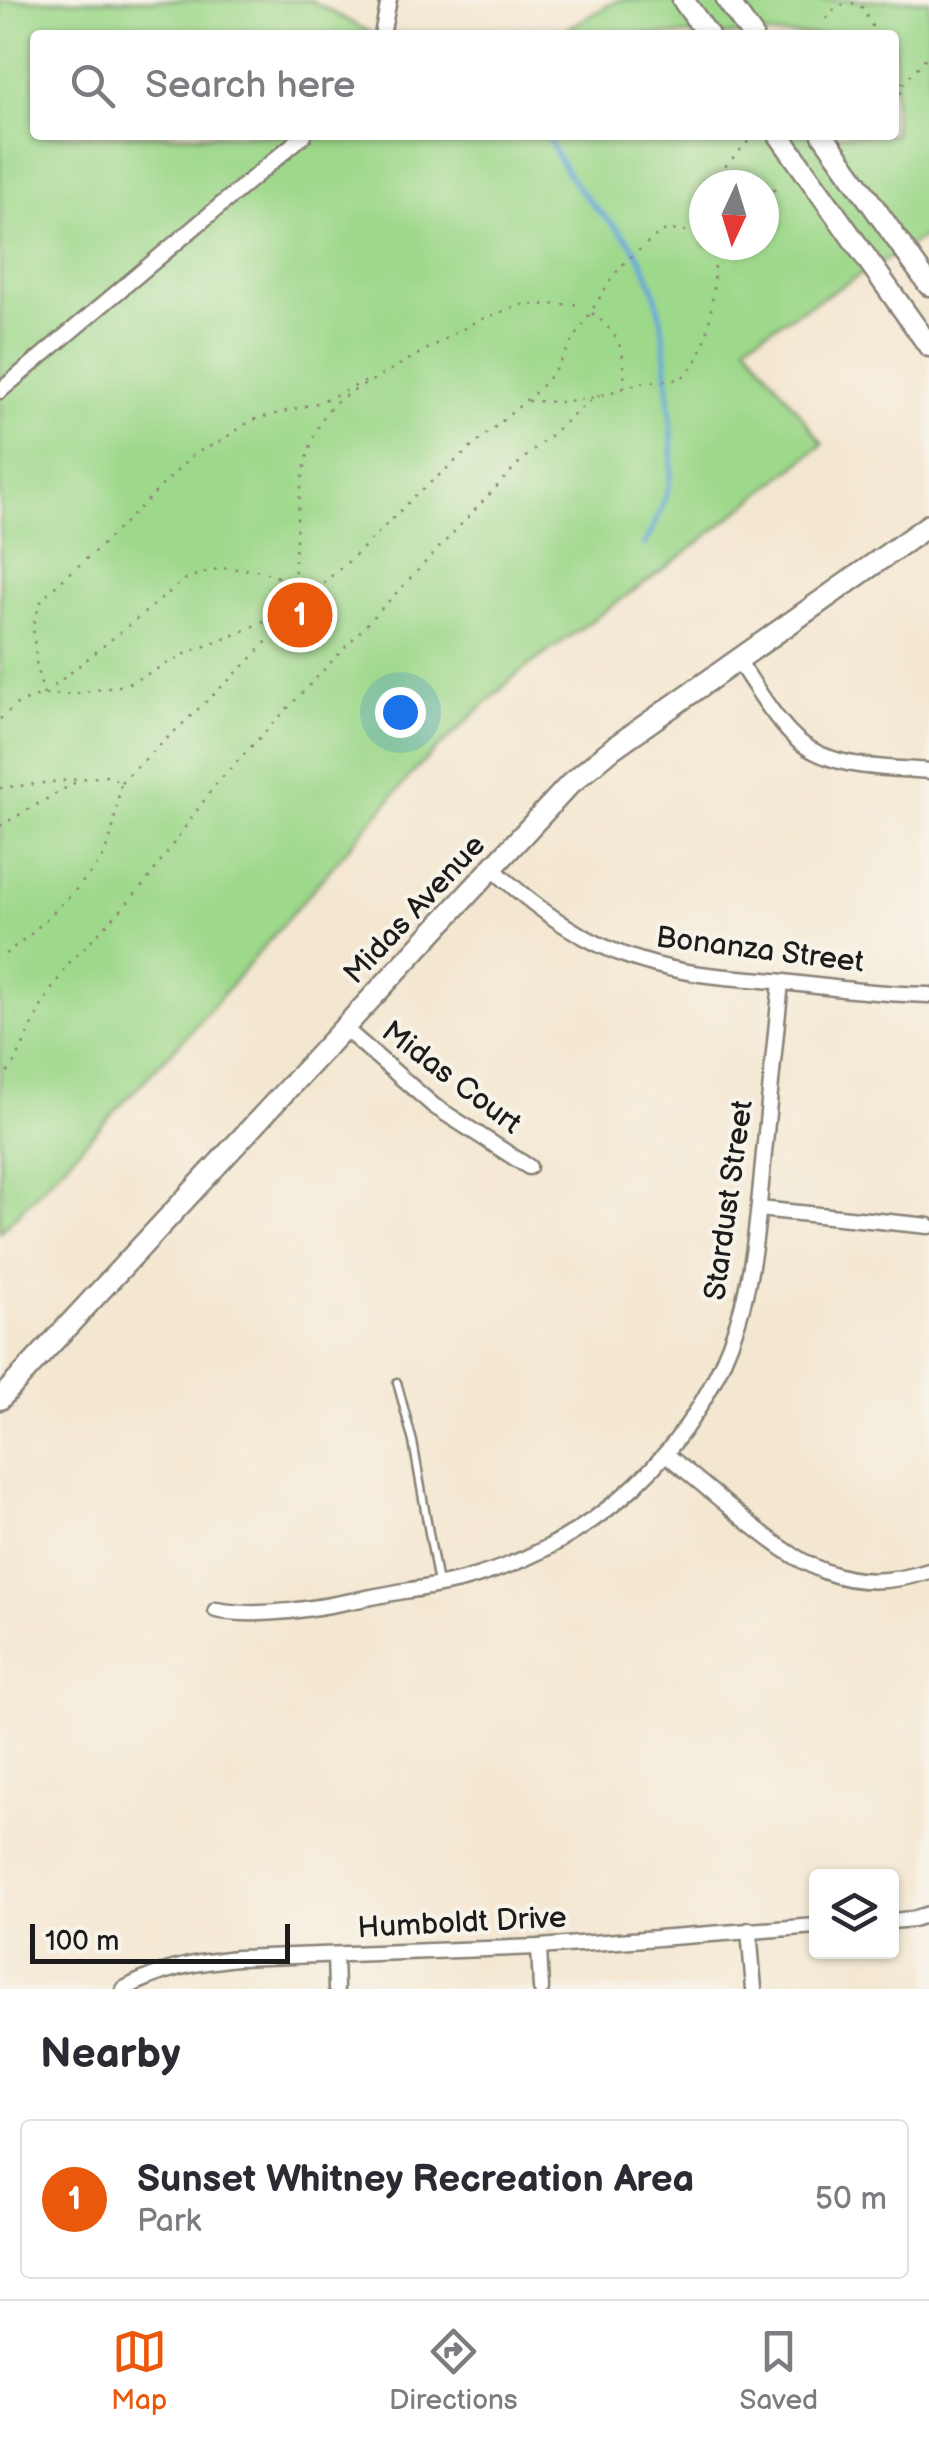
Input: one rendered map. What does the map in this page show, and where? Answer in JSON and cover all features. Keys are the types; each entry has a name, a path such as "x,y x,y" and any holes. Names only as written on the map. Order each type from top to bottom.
{"street":[{"path":"383,30 388,0"},
{"path":"683,0 704,30"},
{"path":"727,0 748,30"},
{"path":"0,390 298,140"},
{"path":"783,140 929,346"},
{"path":"827,140 929,284"},
{"name":"Midas Avenue","path":"0,1400 570,784 737,659 929,524"},
{"path":"737,659 788,730 810,749 852,764 929,771"},
{"name":"Bonanza Street","path":"492,868 534,906 572,932 644,963 673,970 929,995"},
{"name":"Stardust Street","path":"216,1610 272,1613 438,1586 488,1572 570,1534 616,1504 646,1478 688,1427 723,1363 739,1319 759,1209 781,982"},
{"name":"Midas Court","path":"344,1029 434,1106 528,1167"},
{"path":"759,1209 929,1226"},
{"path":"666,1454 770,1540 816,1570 864,1580 891,1580 929,1572"},
{"path":"899,1920 929,1914"},
{"name":"Humboldt Drive","path":"124,1989 152,1974 194,1963 237,1958 539,1947 809,1926"},
{"path":"749,1930 754,1989"},
{"path":"539,1947 541,1989"},
{"path":"335,1955 336,1989"}],"lane":[{"path":"398,1382 413,1442 438,1586"}],"path":[{"path":"826,19 834,8 862,2 875,30"},
{"path":"903,84 929,54"},
{"path":"899,73 903,90 899,95"},
{"path":"722,170 749,140"},
{"path":"0,958 32,933 101,861 112,834 121,782 249,661 305,598 526,400 555,370 623,264 659,233 689,231"},
{"path":"526,400 562,402 656,380 681,379 698,358 705,335 715,260"},
{"path":"296,610 294,562 308,448 328,408 477,320 521,306 584,304"},
{"path":"591,312 622,348 624,388"},
{"path":"44,695 32,628 40,604 177,468 252,420 317,403 384,373"},
{"path":"0,1080 14,1068 44,1001 68,964 146,882 215,786 512,470 600,395"},
{"path":"54,686 187,578 202,572 221,568 256,570 276,576 295,598"},
{"path":"0,719 17,704 44,695 119,686 187,653 296,610"},
{"path":"0,788 106,776 121,782"},
{"path":"0,826 82,778"}],"green space":[{"path":"0,0 310,0 366,30 30,30 30,140 899,140 899,30 567,30 618,0 929,0 929,234 746,343 823,444 683,555 516,675 417,768 194,1028 0,1232"}],"waterway":[{"path":"550,140 579,190 631,244 650,280 661,318 672,455 666,496 644,545"}],"place":[{"name":"Sunset Whitney Recreation Area","path":"300,615"}]}
